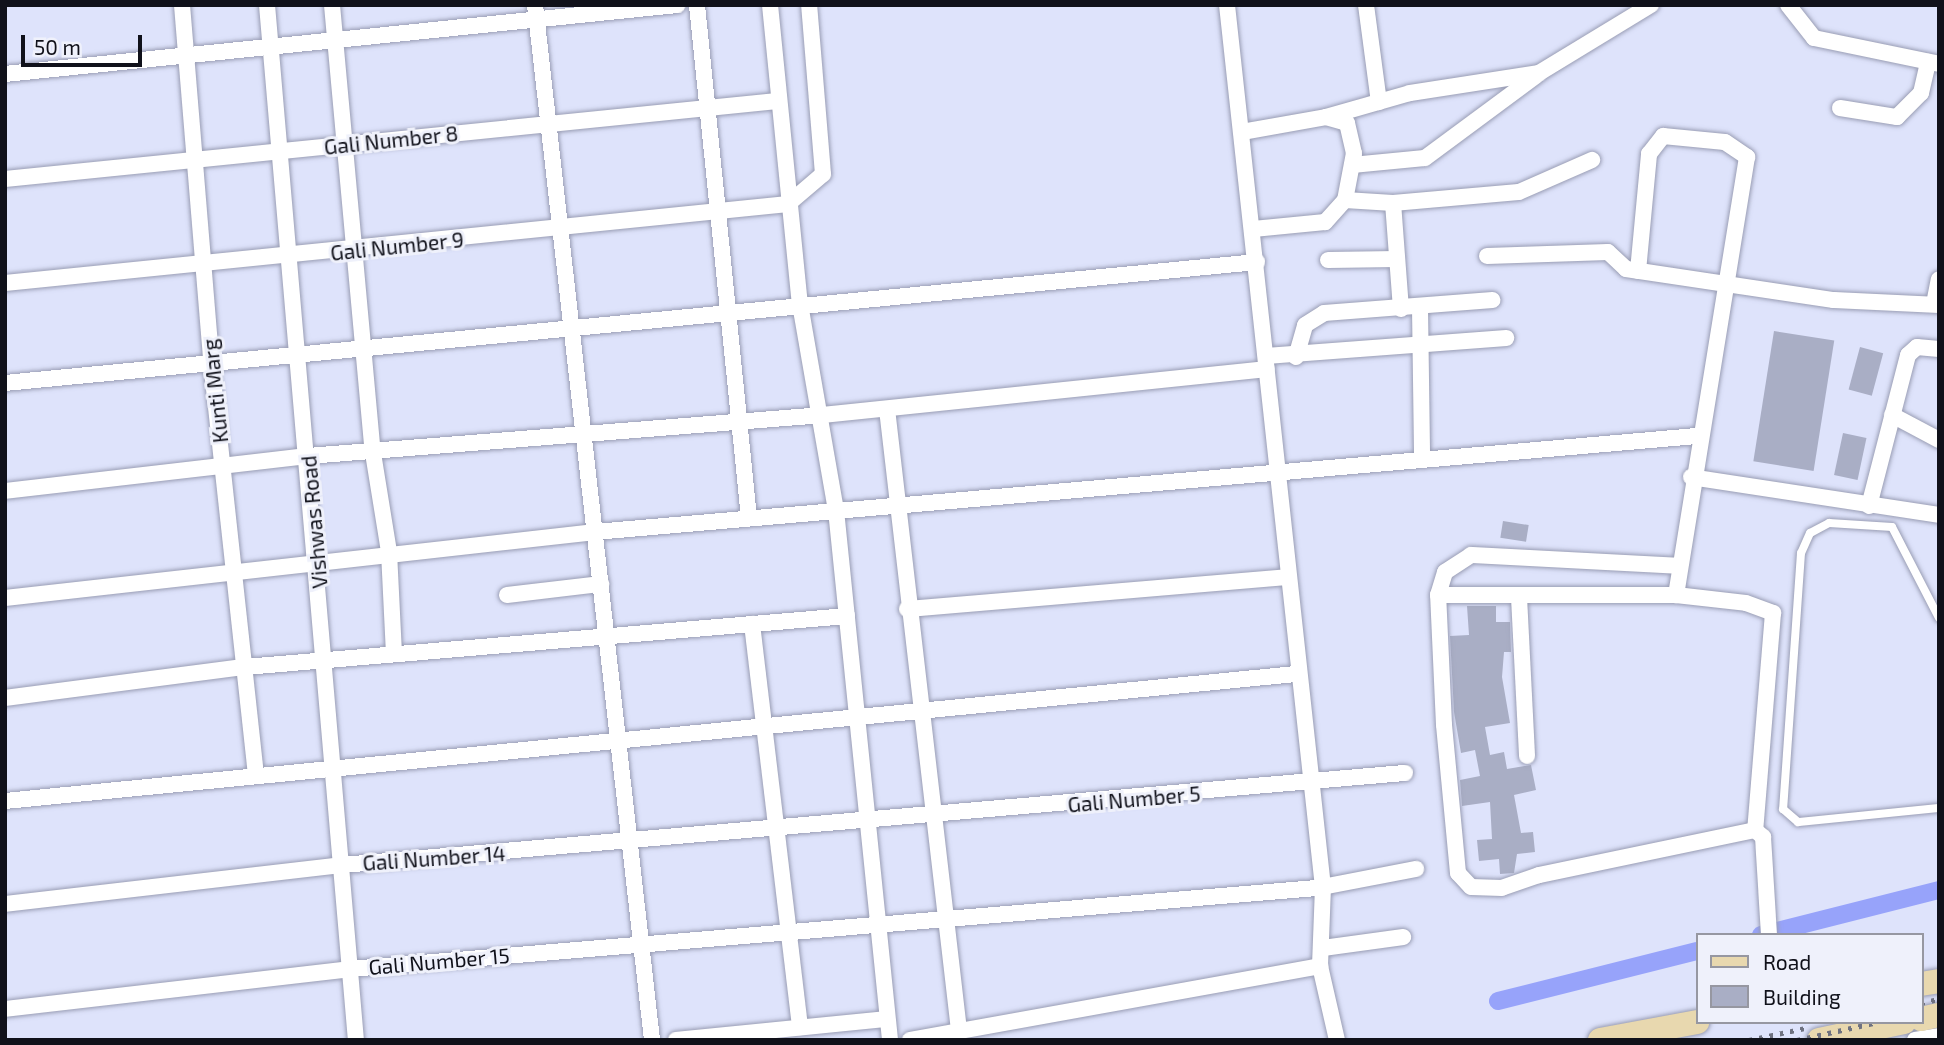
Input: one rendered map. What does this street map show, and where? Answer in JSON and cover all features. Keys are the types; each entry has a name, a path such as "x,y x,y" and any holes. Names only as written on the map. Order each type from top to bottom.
{"main road":[{"path":"1600,1040 1696,1022"},
{"path":"1819,1040 1895,1024"}],"street":[{"name":"Kunti Marg","path":"182,5 211,361 256,776"},
{"name":"Vishwas Road","path":"267,5 300,351 356,1040"},
{"path":"332,5 338,44 352,250 367,345 373,453 389,552 394,654"},
{"path":"5,74 338,44 536,13 677,5"},
{"path":"698,5 711,107 749,518"},
{"path":"770,5 777,101 800,304 823,415 836,510 858,720 863,824 873,925 890,1040"},
{"path":"788,204 823,174 809,5"},
{"path":"1227,5 1257,262 1296,674 1323,887 1321,969 1337,1040"},
{"path":"1366,5 1379,102"},
{"path":"1352,165 1425,158 1545,69 1651,5"},
{"path":"1788,5 1814,38 1933,63 1921,93 1897,117 1840,108"},
{"path":"536,13 652,1040"},
{"path":"1242,132 1325,117 1379,102 1545,69"},
{"name":"Gali Number 8","path":"5,179 777,101"},
{"path":"1253,229 1325,222 1345,200 1352,165 1347,123 1325,117"},
{"path":"1638,271 1649,154 1663,136 1725,142 1746,157 1730,284 1697,436 1676,595"},
{"path":"1345,200 1393,203 1519,192 1592,160"},
{"path":"1393,203 1401,309"},
{"name":"Gali Number 9","path":"5,283 291,257 788,204"},
{"path":"1487,256 1608,252 1638,271 1834,299 1936,305 1939,279"},
{"path":"1328,260 1397,259"},
{"path":"5,383 300,351 1257,262"},
{"path":"1296,357 1312,317 1492,300"},
{"path":"1420,307 1418,346 1422,460"},
{"path":"5,491 224,468 308,456 373,453 583,430 887,409 1266,363 1296,357 1506,338"},
{"path":"1869,506 1908,355 1917,347 1939,349"},
{"path":"887,409 895,510 959,1030"},
{"path":"1892,415 1939,440"},
{"path":"5,598 317,559 595,532 836,510 895,510 1276,469 1422,460 1697,436"},
{"path":"1691,477 1939,515"},
{"path":"1679,566 1471,555 1445,572 1438,595 1457,862 1471,887 1502,888 1539,875 1755,830"},
{"path":"907,609 1288,577"},
{"path":"507,595 601,584"},
{"path":"1438,595 1676,595 1746,603 1773,613 1755,830"},
{"path":"1519,597 1527,756"},
{"path":"5,698 245,667 847,616"},
{"path":"752,624 800,1027"},
{"path":"5,801 618,740 919,714 1296,674"},
{"name":"Gali Number 5","path":"863,824 1405,773"},
{"name":"Gali Number 14","path":"5,904 342,865 630,845 863,824"},
{"path":"1755,830 1763,837 1761,874 1769,933"},
{"name":"Gali Number 15","path":"5,1009 350,969 1323,887 1416,869"},
{"path":"1323,948 1403,937"},
{"path":"910,1040 1321,969"},
{"path":"676,1040 887,1019"},
{"path":"1915,1040 1939,1036"}],"lane":[{"path":"1939,618 1892,527 1829,523 1810,533 1801,553 1783,809 1798,822 1939,808"}],"building":[{"path":"1774,331 1834,341 1814,471 1753,461"},
{"path":"1860,347 1883,353 1872,396 1849,390"},
{"path":"1843,433 1866,438 1858,480 1834,475"},
{"path":"1503,521 1529,525 1526,542 1500,538"},
{"path":"1467,606 1496,606 1496,622 1510,622 1511,652 1504,652 1502,677 1510,723 1485,727 1490,755 1504,752 1507,769 1531,765 1536,790 1514,795 1521,833 1533,832 1535,852 1517,854 1514,873 1500,874 1499,859 1479,861 1477,840 1492,839 1490,802 1462,806 1460,780 1480,776 1475,750 1461,753 1454,712 1450,636 1469,635"}],"waterway":[{"path":"1769,933 1939,890"},
{"path":"1498,1001 1696,951"}],"railway":[{"path":"1923,1003 1939,999"},
{"path":"1797,1040 1869,1024"},
{"path":"1749,1040 1810,1027"}]}
